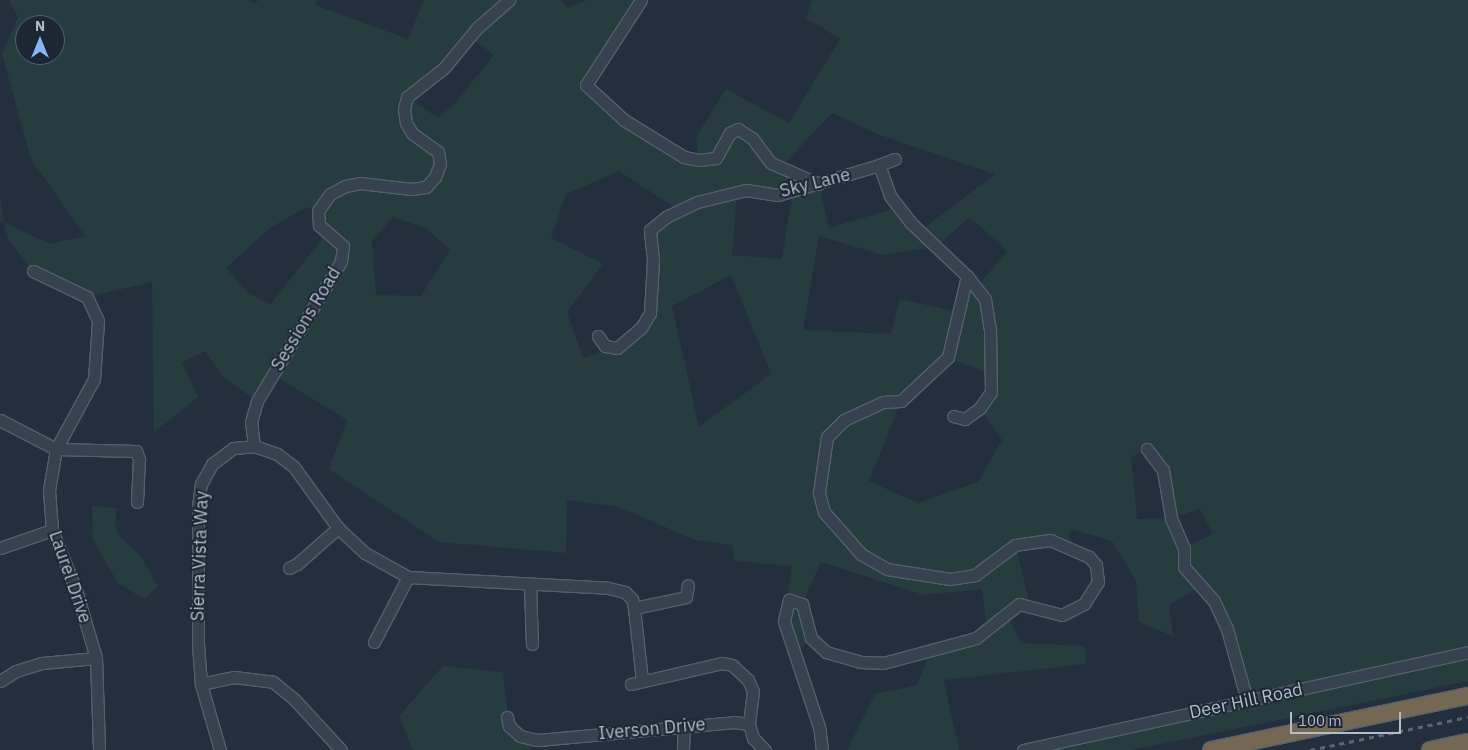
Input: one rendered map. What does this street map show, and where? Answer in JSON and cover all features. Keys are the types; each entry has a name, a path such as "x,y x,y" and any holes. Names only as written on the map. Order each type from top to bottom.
{"highway":[{"path":"1211,750 1468,696"},
{"path":"1430,750 1468,742"}],"street":[{"path":"641,0 586,84 624,120 684,157 699,160 716,158 730,133 738,130 752,138 771,163 819,184"},
{"name":"Sessions Road","path":"254,446 251,422 257,401 341,261 343,246 319,225 318,211 330,194 345,186 360,183 412,189 426,187 435,177 440,164 438,152 412,133 406,123 404,109 407,97 444,68 476,28 507,1"},
{"name":"Sky Lane","path":"598,336 605,346 616,348 641,328 650,313 653,260 650,230 666,217 697,202 746,190 778,195 819,184 895,159"},
{"path":"879,165 890,196 910,222 968,276 985,299 990,329 991,392 980,408 965,419 953,416"},
{"name":"Laurel Drive","path":"33,271 87,297 98,321 94,379 56,449 49,490 52,530 76,590 96,658 99,750"},
{"path":"822,750 819,727 784,621 789,600 802,604 811,638 826,652 860,662 884,663 976,638 1019,604 1062,615 1084,604 1098,582 1096,565 1089,557 1050,540 1016,545 975,575 950,579 887,569 861,554 824,512 819,493 827,437 844,420 883,402 901,401 948,357 968,276"},
{"path":"0,420 56,449 136,452 139,459 137,502"},
{"name":"Sierra Vista Way","path":"220,750 201,684 198,644 201,484 212,464 233,448 254,446 277,454 294,466 338,528 366,553 408,577 608,588 625,592 632,599 634,608"},
{"path":"1147,448 1163,470 1171,518 1184,548 1184,567 1214,601 1228,628 1247,700"},
{"path":"289,568 297,564 338,528"},
{"path":"0,548 52,530"},
{"path":"374,642 408,577"},
{"path":"530,585 532,644"},
{"path":"688,585 686,597 634,608 636,682 722,663 732,665 748,680 753,691 749,724 752,738 765,750"},
{"name":"Deer Hill Road","path":"1023,750 1468,652"},
{"path":"0,681 16,671 42,663 96,658"},
{"path":"201,684 234,677 259,678 273,682 294,699 341,750"},
{"name":"Iverson Drive","path":"507,717 509,726 520,736 538,740 734,722 749,724"},
{"path":"683,750 684,726"}],"green space":[{"path":"9,0 247,0 255,4 258,0 317,0 315,5 408,39 424,0 561,0 568,8 587,0 641,0 586,85 624,120 699,159 696,137 726,89 789,123 840,39 806,18 812,0 1468,0 1468,681 1133,750 1023,750 1247,700 1227,629 1201,586 1169,605 1173,636 1139,622 1136,581 1112,541 1070,529 1069,546 1050,540 1016,545 1030,607 1006,614 1022,643 1085,646 1086,664 944,680 959,750 847,750 875,694 917,685 930,651 987,633 982,589 924,595 821,562 802,604 811,638 795,654 784,621 792,566 734,561 732,545 695,540 619,507 567,500 566,553 439,542 329,469 347,420 272,374 257,401 222,376 205,351 182,362 198,397 154,432 152,282 87,297 33,271 8,239 4,222 50,244 85,236 31,159 2,54 15,24 15,65 65,65 65,15 17,15","holes":["470,37 494,55 456,102 438,118 408,97","832,113 880,135 995,174 920,231 899,207 829,228 819,184 781,167","619,171 680,211 650,230 650,313 617,348 583,358 567,312 603,264 551,238 566,194","793,191 782,259 732,255 737,193","307,207 318,211 326,234 270,305 249,293 226,268 270,228","393,217 426,228 450,250 421,296 376,295 372,241","970,217 1007,251 977,287 967,276 958,312 900,299 891,334 803,330 819,236 883,255 936,247","731,275 771,374 699,427 672,306","947,357 991,374 980,408 1002,440 978,482 918,503 869,481 901,401","1147,449 1163,470 1170,518 1137,519 1131,457","1200,509 1213,534 1184,548 1171,518"]},
{"path":"0,195 4,222 0,222"},
{"path":"92,506 117,508 115,525 120,537 141,557 158,586 144,599 118,583 93,540"},
{"path":"443,666 503,672 509,726 538,740 529,750 413,750 399,716"}],"railway":[{"path":"1310,750 1468,717"}]}
